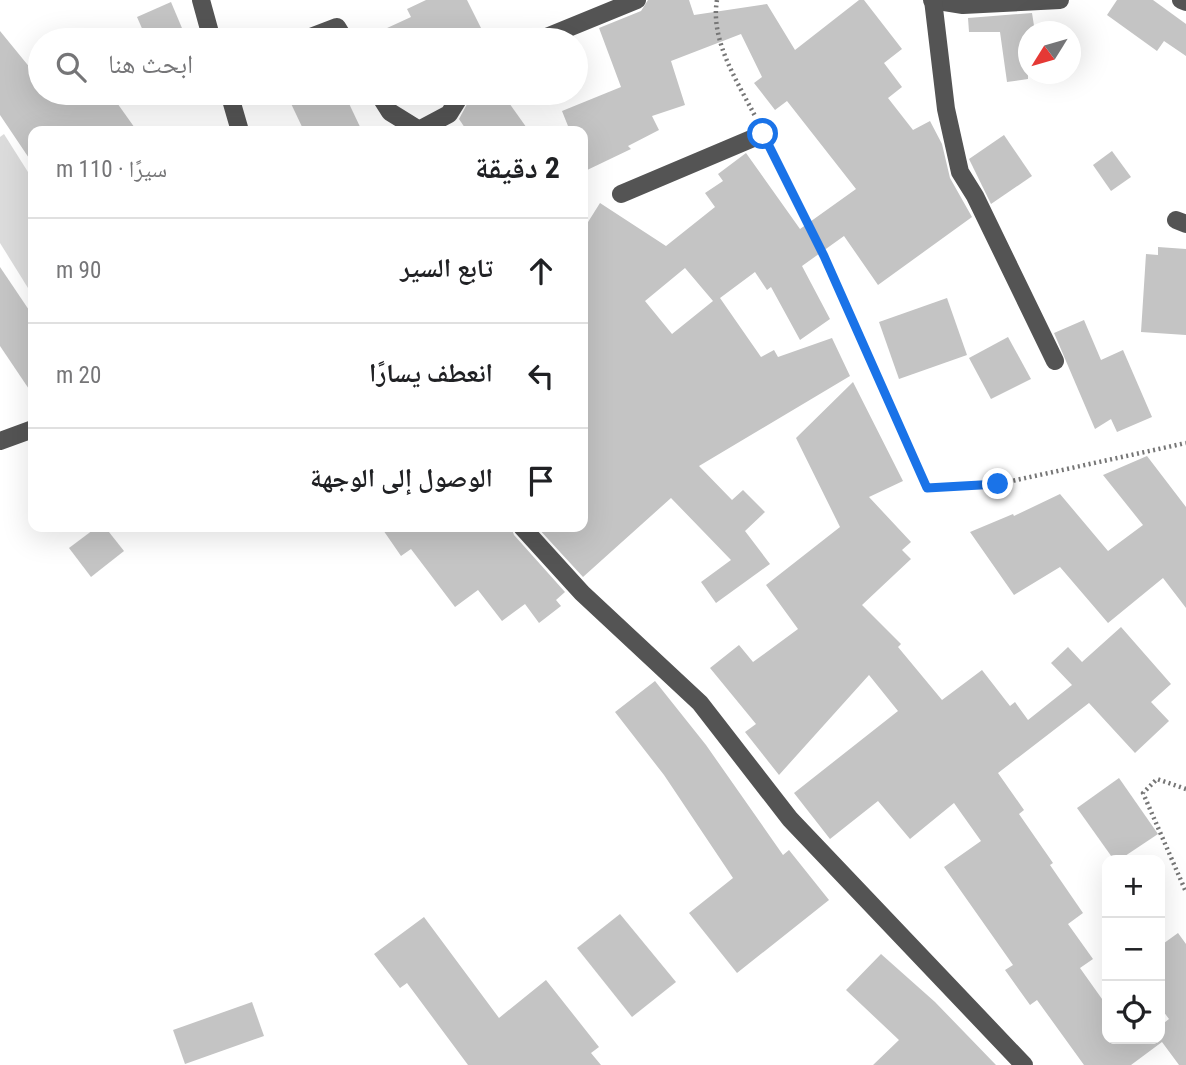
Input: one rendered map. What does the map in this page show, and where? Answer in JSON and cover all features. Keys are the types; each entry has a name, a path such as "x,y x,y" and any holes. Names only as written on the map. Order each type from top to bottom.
{"street":[{"path":"201,0 209,28"},
{"path":"569,28 637,0"},
{"path":"1055,361 975,196 960,172 946,109 933,0 963,5 1060,0"},
{"path":"1181,0 1186,2"},
{"path":"232,105 239,126"},
{"path":"386,105 390,111 413,126"},
{"path":"426,126 449,114 455,105"},
{"path":"621,194 763,134"},
{"path":"0,441 28,431"},
{"path":"527,532 582,593 699,703 790,819 1024,1065"}],"path":[{"path":"717,0 714,19 728,62 824,256 927,488 998,484 1186,443"},
{"path":"1186,789 1157,779 1143,793 1186,892"}],"shaded area":[{"path":"4,134 28,172 28,288 0,243 0,137"}],"building":[{"path":"426,0 467,0 481,28 387,28 411,17 407,9"},
{"path":"648,0 689,0 694,15 767,4 795,50 859,0 864,0 902,49 884,63 902,87 888,98 913,130 930,121 942,144 950,178 972,217 878,285 844,236 802,266 830,319 800,340 771,287 767,290 755,272 720,298 761,357 774,350 778,357 832,338 850,376 699,466 732,500 743,490 765,512 745,531 770,564 716,603 701,582 731,560 671,498 583,577 542,532 588,532 588,222 600,203 666,246 715,207 705,193 723,181 718,174 746,153 800,229 856,189 787,101 775,110 754,83 762,77 741,34 671,61 685,105 652,116 659,130 628,146 631,149 588,170 588,126 568,126 562,111 577,105 588,105 588,100 621,87 599,28 641,11","holes":["685,268 713,301 672,334 645,301"]},
{"path":"1117,0 1153,0 1186,24 1186,56 1164,41 1157,51 1107,15"},
{"path":"171,2 182,28 142,28 137,17"},
{"path":"1032,13 1033,21 1018,21 1018,80 1007,82 1000,32 969,32 968,18"},
{"path":"0,31 28,65 28,105 119,105 133,126 28,126 28,157 0,115"},
{"path":"292,105 350,105 360,126 302,126"},
{"path":"467,105 511,105 525,126 464,126 459,119"},
{"path":"1004,135 1032,176 991,204 969,159"},
{"path":"1112,151 1131,177 1111,191 1093,165"},
{"path":"1158,247 1186,249 1186,335 1141,332 1146,254 1158,255"},
{"path":"0,267 28,309 28,388 0,346"},
{"path":"947,298 967,355 899,379 879,322"},
{"path":"1084,320 1101,360 1123,350 1152,417 1117,432 1111,419 1095,429 1054,333"},
{"path":"1008,337 1031,379 991,399 969,358"},
{"path":"853,382 903,481 869,497 911,542 902,550 911,559 862,605 901,644 898,647 942,700 982,670 1010,706 1015,702 1028,720 1072,685 1051,663 1068,647 1082,662 1121,627 1171,684 1151,702 1169,721 1135,753 1089,703 998,773 1024,810 1019,814 1083,913 1068,924 1093,959 1080,968 1102,999 1102,1044 1159,1044 1131,1065 1084,1065 1037,1000 1030,1005 1005,970 1013,965 944,867 981,841 954,803 910,839 878,801 830,839 794,793 898,711 869,675 779,775 745,732 756,724 710,668 739,645 753,662 798,629 766,585 840,527 796,438"},
{"path":"1147,456 1186,507 1186,608 1163,578 1108,623 1060,567 1014,595 970,532 1013,514 1014,516 1060,494 1108,551 1143,525 1103,475"},
{"path":"90,532 109,532 124,551 91,577 69,548"},
{"path":"384,532 513,532 565,592 556,600 561,606 539,623 525,604 502,621 478,590 455,607 411,549 401,556"},
{"path":"655,681 706,745 783,855 789,850 829,900 737,973 689,913 733,878 664,775 615,712"},
{"path":"1119,778 1158,834 1126,855 1110,855 1077,808"},
{"path":"620,914 676,982 632,1017 577,948"},
{"path":"424,917 499,1018 546,980 599,1047 591,1053 601,1065 468,1065 407,983 400,988 374,954"},
{"path":"1178,933 1186,944 1186,1065 1179,1065 1163,1044 1165,1022 1169,1019 1165,1014 1165,942"},
{"path":"881,954 935,1002 996,1065 873,1065 899,1040 846,990"},
{"path":"252,1002 264,1036 185,1064 173,1030"}],"route":[{"path":"763,134 824,256 927,488 998,484"}]}
